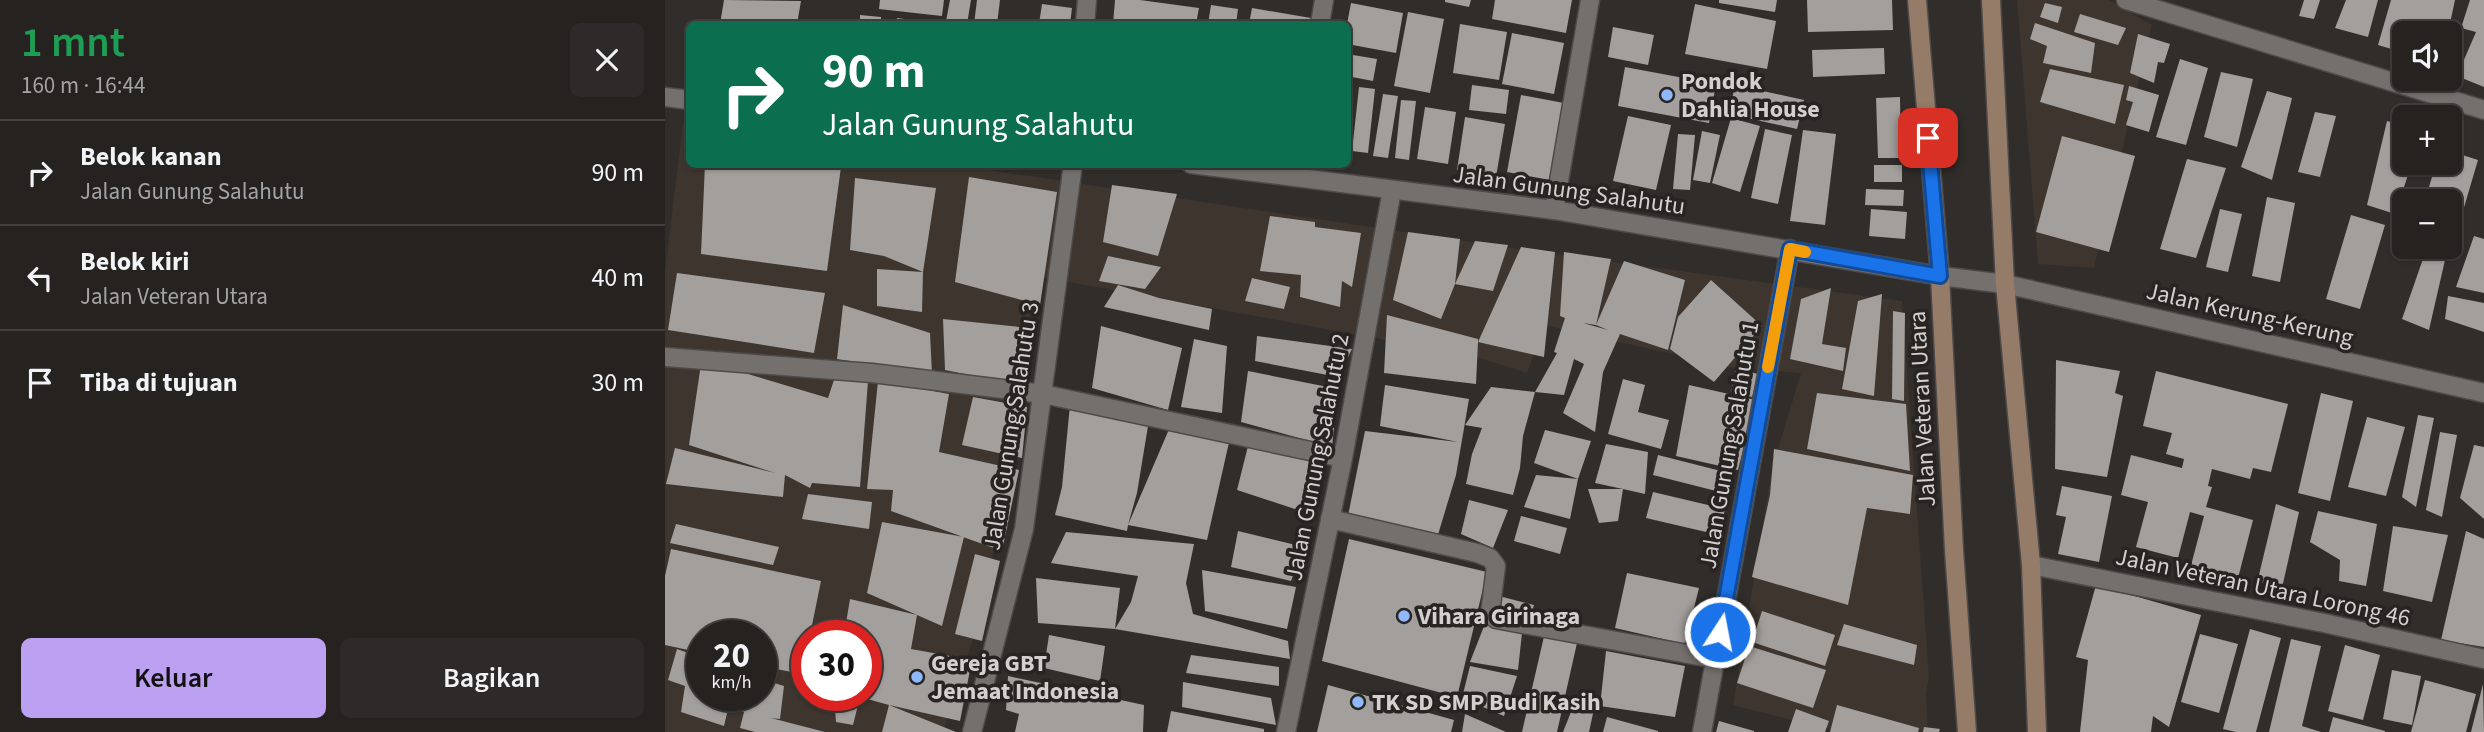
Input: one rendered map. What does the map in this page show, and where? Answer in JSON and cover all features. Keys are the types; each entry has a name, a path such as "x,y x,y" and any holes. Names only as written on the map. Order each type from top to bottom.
{"main road":[{"name":"Jalan Veteran Utara","path":"1917,0 1940,276 1954,550 1967,732"},
{"path":"1991,0 2005,284 2031,565 2037,732"}],"street":[{"path":"1085,21 1087,0"},
{"path":"1320,21 1324,0"},
{"path":"1554,210 1590,0"},
{"path":"2126,0 2484,110"},
{"path":"665,97 686,100"},
{"name":"Jalan Gunung Salahutu 3","path":"972,732 1024,529 1072,168"},
{"name":"Jalan Gunung Salahutu","path":"1251,168 1296,171 1392,190 1554,210 1940,276"},
{"name":"Jalan Gunung Salahutu 2","path":"1286,732 1343,458 1392,190"},
{"name":"Jalan Gunung Salahutu 1","path":"1702,732 1790,249"},
{"name":"Jalan Kerung-Kerung","path":"1940,276 2005,284 2484,393"},
{"path":"665,357 872,373 1043,394 1343,458"},
{"path":"1330,519 1490,558 1496,566 1489,607 1490,614 1496,619 1715,659"},
{"name":"Jalan Veteran Utara Lorong 46","path":"2031,565 2323,623 2484,659"}],"shaded area":[{"path":"2017,0 2109,0 2152,25 2094,268 2038,264"},
{"path":"683,124 686,124 686,168 975,168 1526,250 1902,301 1929,677 1926,694 1928,732 1841,732 1733,705 1772,469 1801,373 1729,367 1545,325 1527,373 1474,356 1036,276 986,599 943,732 665,732 665,271"}],"building":[{"path":"724,0 801,1 798,21 720,21"},
{"path":"880,0 944,0 942,16 879,9"},
{"path":"950,0 971,0 968,21 946,21"},
{"path":"977,0 1000,0 997,21 974,21"},
{"path":"1115,0 1140,0 1199,8 1197,21 1113,21"},
{"path":"1445,0 1471,0 1469,7"},
{"path":"1495,0 1572,0 1566,33 1492,19"},
{"path":"1719,0 1777,0 1775,12 1719,3"},
{"path":"1807,0 1892,0 1893,30 1808,32"},
{"path":"2304,0 2320,0 2314,19 2299,16"},
{"path":"2346,0 2378,0 2368,37 2335,28"},
{"path":"2391,0 2455,0 2451,21 2392,21 2392,49 2378,45"},
{"path":"2470,0 2484,0 2484,87 2462,78 2462,64 2476,32 2462,28"},
{"path":"1351,3 1403,13 1396,53 1351,45 1351,21 1348,21"},
{"path":"2045,3 2062,7 2058,23 2040,17"},
{"path":"1042,4 1072,8 1070,21 1039,21"},
{"path":"1695,4 1776,21 1767,69 1685,54"},
{"path":"1211,5 1238,9 1236,21 1208,21"},
{"path":"1252,8 1311,18 1310,21 1250,21"},
{"path":"1408,12 1444,19 1430,93 1394,86"},
{"path":"2080,14 2126,28 2118,45 2074,32"},
{"path":"860,15 881,17 881,21 860,21"},
{"path":"897,18 919,21 896,21"},
{"path":"2035,23 2095,43 2091,73 2043,63 2047,46 2030,39"},
{"path":"1460,24 1507,32 1499,80 1453,73"},
{"path":"1613,27 1654,35 1648,65 1608,57"},
{"path":"1512,33 1564,43 1554,94 1502,84"},
{"path":"2138,34 2170,44 2164,63 2158,62 2154,83 2130,73"},
{"path":"1884,48 1885,74 1813,77 1812,50"},
{"path":"1351,55 1377,59 1373,81 1351,77"},
{"path":"2180,59 2208,68 2186,145 2156,137"},
{"name":"Pondok Dahlia House","path":"1625,67 1716,84 1709,123 1618,106"},
{"path":"2050,69 2124,85 2115,124 2040,102"},
{"path":"2221,72 2253,79 2237,147 2204,137"},
{"path":"1472,85 1509,90 1506,114 1469,110"},
{"path":"1735,85 1804,100 1797,129 1729,114"},
{"path":"2129,86 2159,95 2149,132 2126,125 2133,102 2126,100"},
{"path":"1359,87 1375,89 1368,153 1352,151"},
{"path":"2267,91 2292,98 2272,180 2241,167"},
{"path":"1383,94 1398,96 1388,158 1373,156"},
{"path":"1521,95 1564,103 1550,180 1507,172"},
{"path":"1900,97 1901,158 1878,158 1876,98"},
{"path":"1401,100 1416,101 1409,160 1395,158"},
{"path":"1425,107 1456,112 1448,164 1417,159"},
{"path":"2315,112 2336,116 2320,177 2298,172"},
{"path":"1628,116 1671,125 1656,190 1613,181"},
{"path":"1465,117 1505,124 1496,177 1457,170"},
{"path":"1731,118 1760,126 1740,192 1712,183"},
{"path":"2387,121 2392,122 2392,175 2408,175 2403,189 2392,189 2392,213 2367,205"},
{"path":"1765,129 1792,135 1778,204 1751,198"},
{"path":"1803,130 1836,134 1825,225 1790,221"},
{"path":"1702,131 1720,135 1710,183 1693,180"},
{"path":"1678,134 1695,135 1690,190 1673,189"},
{"path":"2062,136 2135,156 2109,252 2036,232"},
{"path":"2462,155 2478,160 2462,214 2462,189 2428,189 2433,175 2462,175"},
{"path":"2187,159 2226,168 2196,258 2160,249"},
{"path":"1874,165 1902,165 1902,182 1874,182"},
{"path":"705,168 841,168 827,271 701,254"},
{"path":"969,177 1057,192 1040,305 955,282"},
{"path":"855,178 936,188 923,272 884,256 850,250"},
{"path":"1112,185 1177,194 1158,256 1103,242"},
{"path":"1866,189 1904,190 1903,206 1865,205"},
{"path":"2267,197 2295,203 2280,282 2252,276"},
{"path":"1871,209 1907,212 1905,239 1869,236"},
{"path":"2220,209 2242,214 2228,272 2206,267"},
{"path":"2351,215 2385,225 2360,309 2326,299"},
{"path":"1270,216 1315,222 1315,227 1361,233 1352,287 1342,281 1340,307 1300,297 1301,275 1260,271"},
{"path":"1408,232 1460,239 1455,284 1441,319 1393,300"},
{"path":"2474,236 2484,239 2484,293 2456,287"},
{"path":"1475,241 1508,245 1493,291 1455,284"},
{"path":"1521,247 1555,252 1544,357 1478,342"},
{"path":"1564,252 1611,259 1596,325 1624,261 1685,280 1668,350 1620,334 1603,372 1595,432 1563,413 1584,364 1574,359 1564,395 1535,392 1557,353 1554,352 1565,318 1560,316"},
{"path":"1108,256 1161,267 1145,289 1099,281"},
{"path":"2423,259 2445,259 2429,330 2402,319"},
{"path":"877,269 923,272 922,312 877,306"},
{"path":"677,273 825,293 814,353 668,330"},
{"path":"1252,278 1290,287 1284,309 1245,301"},
{"path":"1711,280 1762,326 1714,382 1670,349 1678,317"},
{"path":"1118,285 1159,298 1212,309 1209,330 1104,307"},
{"path":"1831,288 1822,344 1846,348 1843,371 1790,359 1801,299"},
{"path":"1882,294 1874,396 1842,389 1858,301"},
{"path":"2448,296 2484,303 2484,332 2445,319"},
{"path":"843,305 930,333 932,374 837,359"},
{"path":"1893,311 1905,313 1904,401 1892,399"},
{"path":"1387,315 1478,339 1476,384 1384,373"},
{"path":"943,319 1029,328 1025,386 945,370"},
{"path":"1101,326 1182,348 1168,410 1092,388"},
{"path":"1257,336 1352,349 1338,377 1255,361"},
{"path":"1194,339 1227,346 1222,413 1181,407"},
{"path":"2056,360 2120,371 2115,393 2123,396 2107,477 2055,469"},
{"path":"701,364 731,369 828,398 835,377 868,381 860,487 812,483 810,488 785,475 783,497 666,484 675,448 775,473 689,445"},
{"path":"1736,369 1758,374 1752,397 1731,392"},
{"path":"1248,371 1338,389 1332,447 1241,422"},
{"path":"2156,371 2288,404 2271,472 2253,468 2250,479 2212,469 2208,486 2212,487 2206,507 2253,520 2236,586 2189,573 2204,516 2190,512 2178,558 2136,547 2148,502 2121,495 2131,455 2182,468 2184,459 2166,454 2172,433 2143,426"},
{"path":"1623,379 1645,385 1638,412 1669,420 1661,449 1608,434"},
{"path":"878,381 949,394 939,452 1019,470 1002,551 891,511 893,490 867,489"},
{"path":"1385,385 1469,399 1456,475 1437,538 1348,516 1365,431 1458,442 1380,426"},
{"path":"1689,385 1760,401 1752,435 1747,434 1738,470 1676,456"},
{"path":"1491,387 1535,392 1523,436 1520,468 1513,495 1466,484 1472,454 1482,428 1465,425"},
{"path":"1817,393 1906,404 1910,471 1807,449"},
{"path":"2321,393 2353,401 2330,501 2298,493"},
{"path":"973,397 1027,407 1022,458 962,445"},
{"path":"1070,405 1149,420 1137,493 1127,531 1055,515 1062,487"},
{"path":"2418,415 2434,418 2416,507 2402,497"},
{"path":"2367,417 2405,427 2386,496 2348,487"},
{"path":"1170,427 1230,438 1207,540 1128,525"},
{"path":"1545,430 1591,441 1578,479 1534,463"},
{"path":"2440,432 2457,435 2442,517 2426,510"},
{"path":"1249,442 1327,463 1313,515 1237,490"},
{"path":"1606,444 1648,452 1645,494 1595,483"},
{"path":"2474,445 2484,447 2484,519 2460,498"},
{"path":"1774,449 1913,475 1910,514 1867,508 1848,605 1752,577 1770,495"},
{"path":"1658,455 1721,471 1716,491 1653,475"},
{"path":"1536,475 1578,479 1570,519 1524,507"},
{"path":"2062,486 2112,496 2099,562 2058,554 2066,517 2056,515"},
{"path":"1588,489 1623,489 1618,521 1599,523"},
{"path":"1653,492 1725,509 1719,535 1646,518"},
{"path":"808,494 872,502 869,529 802,519"},
{"path":"1469,500 1508,510 1493,548 1461,534"},
{"path":"2276,504 2299,512 2280,597 2258,579"},
{"path":"2318,511 2377,524 2366,586 2339,581 2340,560 2310,542"},
{"path":"1521,516 1567,528 1560,554 1514,541"},
{"path":"882,522 964,537 942,626 867,593"},
{"path":"676,524 779,547 773,565 670,543"},
{"path":"2393,526 2448,535 2432,602 2383,591"},
{"path":"1238,531 1304,547 1291,581 1231,567"},
{"path":"2466,531 2484,539 2484,647 2441,640"},
{"path":"1066,532 1194,544 1186,583 1193,614 1288,641 1290,659 1115,629 1131,602 1138,576 1051,563"},
{"name":"Vihara Girinaga","path":"1349,539 1487,572 1457,697 1322,661"},
{"path":"671,549 821,581 813,620 791,620 791,672 777,669 777,620 686,620 686,650 665,645 665,576"},
{"path":"975,554 1000,561 982,641 955,634"},
{"path":"1202,570 1296,587 1287,629 1205,611"},
{"path":"1627,573 1699,588 1685,644 1615,628"},
{"path":"1036,578 1120,588 1115,629 1038,623"},
{"path":"2096,585 2201,615 2169,727 2153,716 2151,732 2080,732 2088,660 2076,657"},
{"path":"1495,595 1534,605 1528,625 1495,611"},
{"name":"Gereja GBT Jemaat Indonesia","path":"850,599 917,615 911,649 972,660 960,721 882,703 882,620 846,620"},
{"path":"1762,611 1835,635 1825,666 1752,642"},
{"path":"1486,621 1522,633 1518,670 1470,662"},
{"path":"1844,624 1917,645 1914,665 1837,645"},
{"path":"2250,629 2281,638 2256,732 2236,732 2223,729"},
{"path":"1545,632 1577,643 1557,732 1522,732"},
{"path":"2200,634 2238,644 2219,713 2181,702"},
{"path":"1049,635 1105,646 1100,681 1044,668"},
{"path":"2291,639 2321,646 2302,726 2321,732 2269,732"},
{"path":"2345,645 2380,655 2363,720 2328,711"},
{"path":"1749,646 1826,670 1813,708 1737,683"},
{"path":"677,649 686,652 686,711 728,711 724,726 681,712 685,686 668,680"},
{"path":"1606,651 1685,666 1675,717 1600,706"},
{"path":"1191,655 1279,667 1279,686 1186,673"},
{"path":"1470,666 1517,676 1504,716 1462,698"},
{"path":"2392,670 2421,676 2412,725 2383,719"},
{"path":"1008,676 1144,705 1143,732 1015,732 1019,714 1006,710"},
{"path":"2425,680 2476,694 2466,732 2411,732"},
{"path":"1183,682 1271,698 1276,725 1182,707"},
{"path":"777,684 784,686 780,719 771,718 825,732 755,732 740,728 744,712 739,711 777,711"},
{"path":"2483,684 2484,732 2471,732"},
{"name":"TK SD SMP Budi Kasih","path":"1328,685 1454,720 1451,732 1317,732"},
{"path":"889,705 956,732 882,732"},
{"path":"1837,705 1919,728 1918,732 1830,732"},
{"path":"1573,707 1594,709 1589,732 1563,732"},
{"path":"1796,709 1829,721 1825,732 1788,732"},
{"name":"Gereja GBT Jemaat Indonesia","path":"835,711 856,711 853,725 836,722"},
{"path":"1171,711 1264,729 1264,732 1167,732"},
{"path":"1465,714 1506,732 1462,732"},
{"path":"1607,717 1658,731 1658,732 1603,732"},
{"path":"2333,717 2385,731 2385,732 2329,732"},
{"path":"1719,721 1754,731 1754,732 1716,732"},
{"path":"1924,727 1940,729 1939,732 1923,732"}],"slow traffic":[{"path":"1768,367 1790,249 1805,252"}],"place":[{"name":"Pondok Dahlia House","path":"1667,95"},
{"name":"Vihara Girinaga","path":"1404,616"},
{"name":"Gereja GBT Jemaat Indonesia","path":"917,677"},
{"name":"TK SD SMP Budi Kasih","path":"1358,702"}],"route":[{"path":"1720,632 1790,249 1940,276 1928,138"}]}
